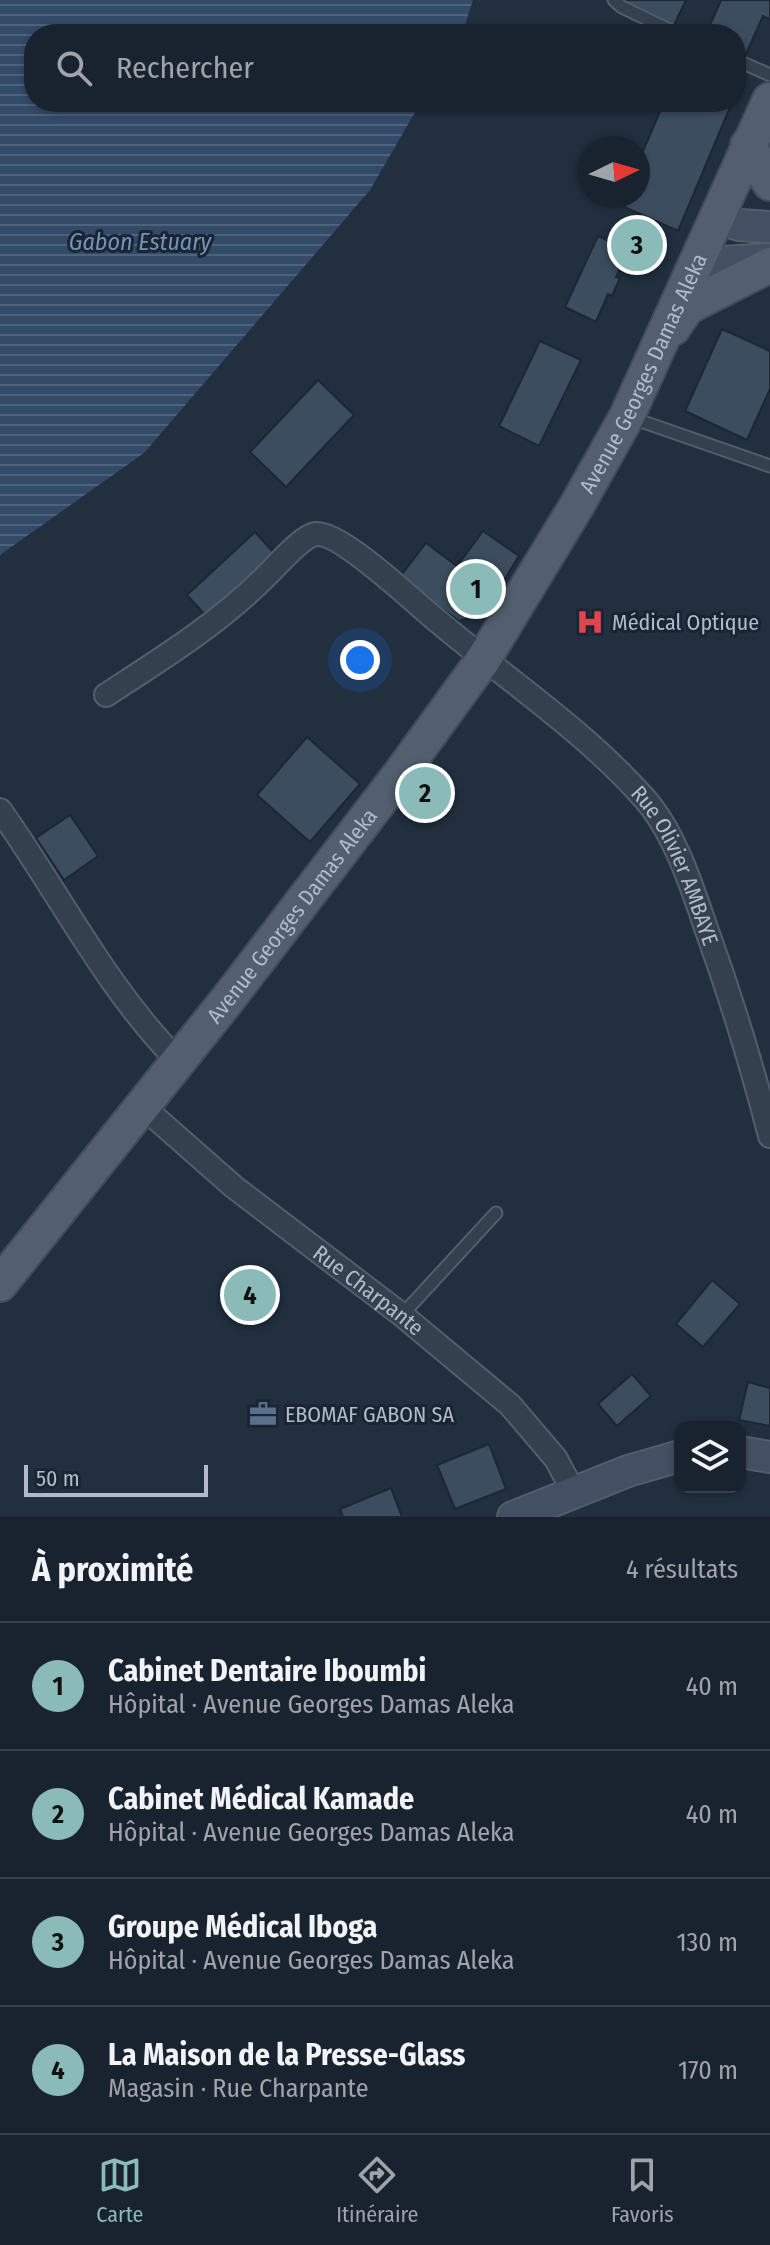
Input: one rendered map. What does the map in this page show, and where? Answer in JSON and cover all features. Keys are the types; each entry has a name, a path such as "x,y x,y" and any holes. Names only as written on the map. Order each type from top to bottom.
{"main road":[{"name":"Avenue Georges Damas Aleka","path":"0,1284 179,1062 401,773 483,660 627,416 770,100"},
{"path":"748,145 770,183"},
{"path":"661,344 687,307 770,265"}],"street":[{"path":"715,218 739,225 770,227"},
{"path":"692,269 723,262 770,259"},
{"name":"Rue Olivier AMBAYE","path":"106,695 173,651 253,590 308,536 317,534 334,539 370,563 483,660 564,720 647,800 667,834 697,903 755,1075 770,1136"},
{"path":"0,810 93,956 139,1019 179,1062"},
{"name":"Rue Charpante","path":"142,1106 234,1187 402,1315 510,1405 556,1459 574,1493"},
{"path":"746,1453 770,1457"},
{"path":"513,1517 628,1471 674,1458"}],"lane":[{"path":"614,0 657,24"},
{"path":"746,64 770,75"},
{"path":"627,416 770,466"},
{"path":"402,1315 496,1213"}],"water":[{"name":"Gabon Estuary","path":"0,0 473,0 465,24 24,24 24,112 415,112 370,190 144,453 0,555"}],"building":[{"path":"622,0 686,0 672,24"},
{"path":"721,0 770,0 770,19 763,16 746,54 746,24 710,24"},
{"path":"660,112 728,112 678,231 627,208 650,208 650,136"},
{"path":"598,236 629,250 616,277 620,278 612,296 608,294 596,322 565,307"},
{"path":"722,329 770,351 770,389 747,440 685,411"},
{"path":"540,341 581,360 539,446 499,426"},
{"path":"318,380 354,415 286,487 250,452"},
{"path":"483,531 519,556 483,614 459,621 399,578 426,543 457,566"},
{"path":"255,532 283,563 215,626 187,595"},
{"path":"307,737 360,784 310,842 257,795"},
{"path":"70,815 98,856 64,880 36,838"},
{"path":"712,1280 740,1304 703,1347 676,1324"},
{"path":"632,1374 651,1396 617,1426 598,1404"},
{"path":"748,1382 770,1388 770,1426 739,1420"},
{"path":"489,1444 506,1489 455,1509 437,1465"},
{"path":"391,1488 402,1517 343,1517 340,1509"}],"place":[{"name":"Groupe Médical Iboga","path":"637,245"},
{"name":"Cabinet Dentaire Iboumbi","path":"476,589"},
{"name":"Médical Optique","path":"590,622"},
{"name":"Cabinet Médical Kamade","path":"425,793"},
{"name":"La Maison de la Presse-Glass","path":"250,1295"},
{"name":"EBOMAF GABON SA","path":"263,1414"}]}
